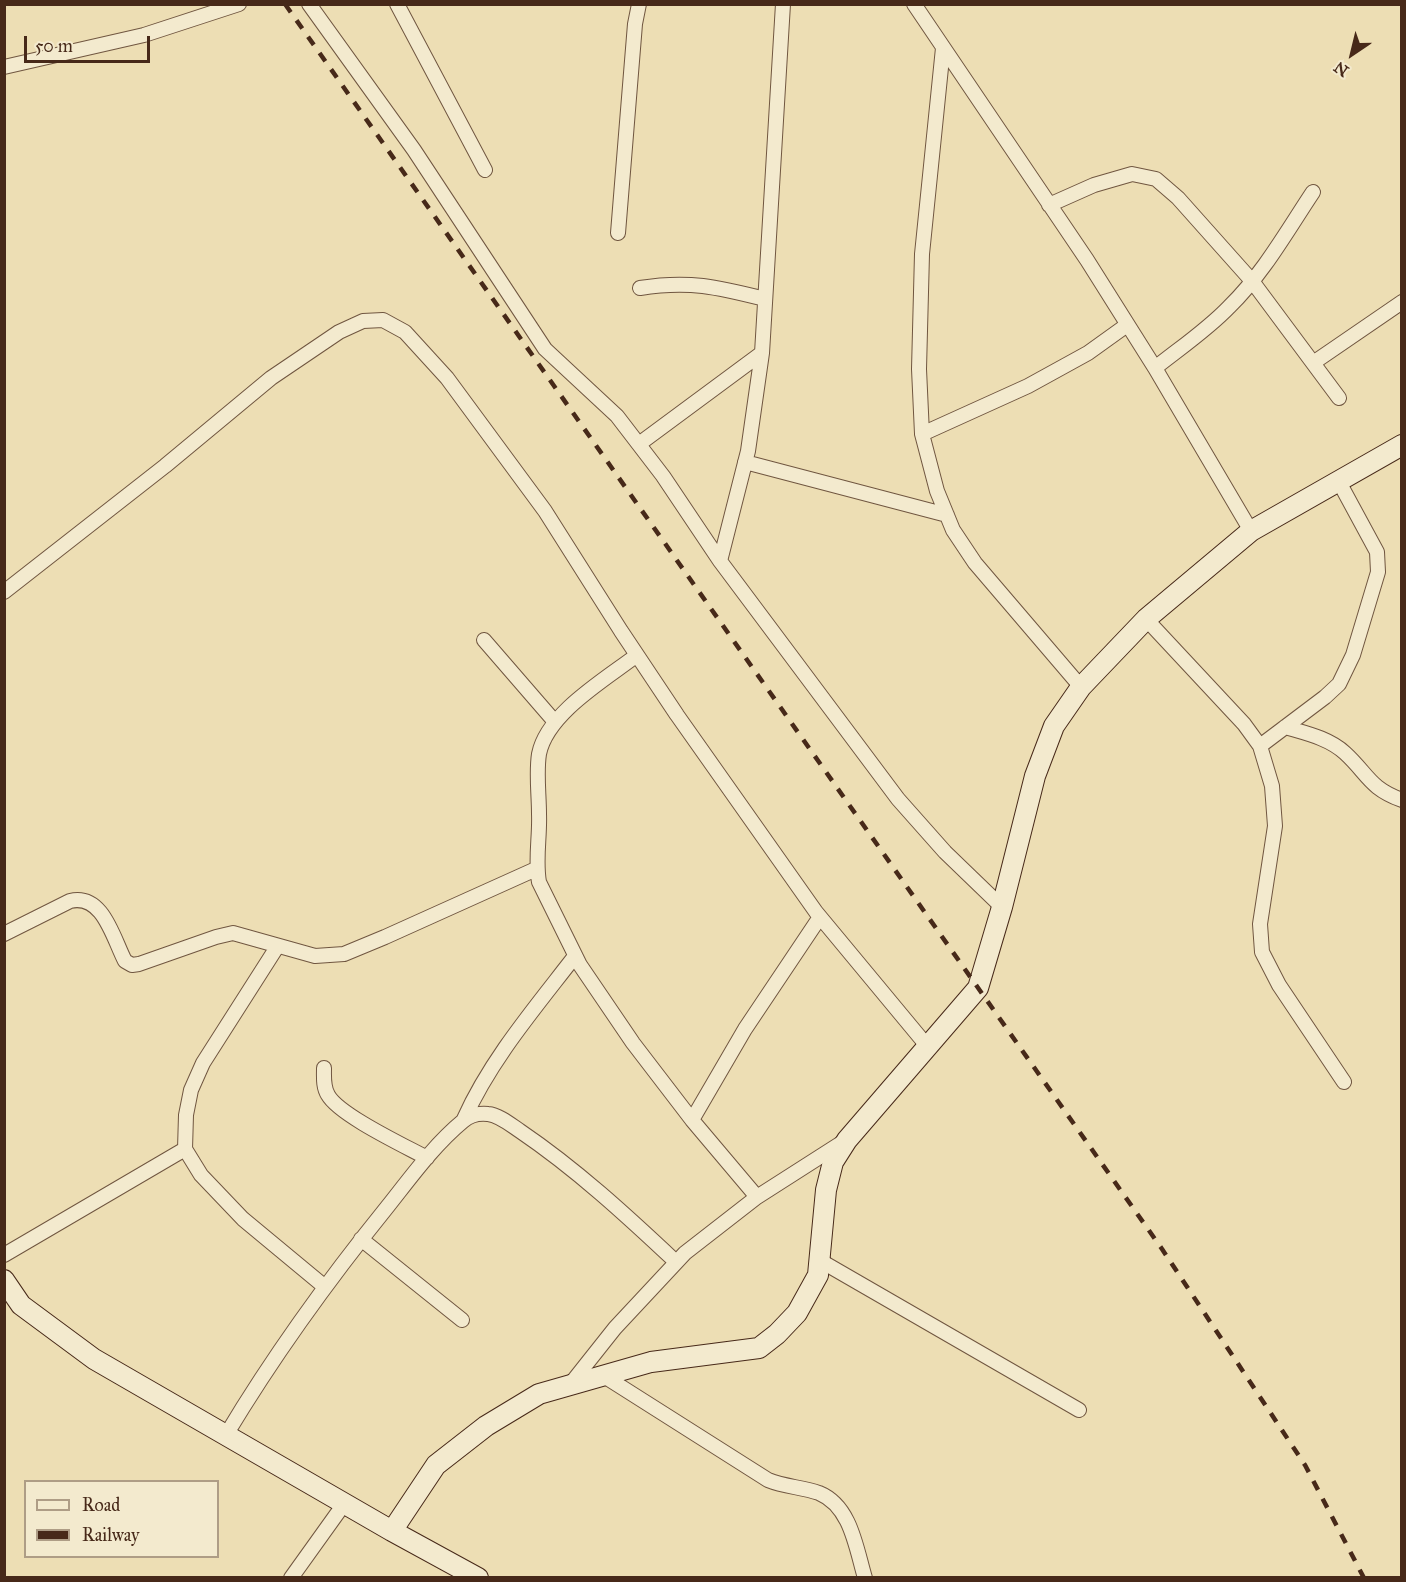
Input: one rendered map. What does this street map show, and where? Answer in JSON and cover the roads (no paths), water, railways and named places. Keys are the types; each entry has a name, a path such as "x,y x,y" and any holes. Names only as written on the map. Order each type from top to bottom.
{"street":[{"path":"4,67 144,35 239,4"},
{"path":"309,4 414,150 545,349 604,403 639,444 720,561 898,799 945,852 1002,907"},
{"path":"397,4 485,170"},
{"path":"618,233 635,24 639,4"},
{"path":"720,561 745,462 762,353 783,4"},
{"path":"914,4 1155,368 1251,531"},
{"path":"943,48 922,254 919,369 922,434 937,491 953,530 975,563 1081,687"},
{"path":"1049,205 1094,185 1132,174 1156,179 1179,198 1252,281 1339,398"},
{"path":"1155,368 1208,327 1230,306 1252,281 1313,192"},
{"path":"640,288 682,283 705,285 765,299"},
{"path":"1313,363 1401,302"},
{"path":"4,592 165,466 271,378 339,332 363,321 384,320 405,332 447,378 545,511 637,655 820,917 928,1047"},
{"path":"922,434 1028,386 1088,353 1127,325"},
{"path":"639,444 762,353"},
{"path":"392,1531 436,1466 486,1426 539,1395 651,1362 759,1348 777,1334 796,1313 818,1275 826,1190 833,1162 848,1140 978,988 1002,907 1035,776 1054,726 1081,687 1146,619 1251,531 1401,445"},
{"path":"745,462 947,515"},
{"path":"1260,746 1339,684 1353,655 1378,572 1377,552 1338,480"},
{"path":"1146,619 1244,724 1260,746 1272,786 1275,826 1260,924 1262,952 1279,985 1344,1082"},
{"path":"484,640 555,722"},
{"path":"637,655 579,700 555,722 544,739 539,754 539,832 536,869 538,882 575,956 633,1043 692,1120 757,1197"},
{"path":"1285,727 1332,743 1344,752 1374,786 1387,795 1401,800"},
{"path":"4,934 70,901 79,899 95,906 103,915 125,961 132,965 233,933 315,956 344,954 536,869"},
{"path":"692,1120 745,1029 820,917"},
{"path":"277,947 203,1063 191,1090 186,1115 185,1149 201,1175 243,1220 325,1287"},
{"path":"226,1435 258,1381 325,1287 427,1158 464,1119 479,1087 503,1051 575,956"},
{"path":"324,1068 326,1090 334,1103 427,1158"},
{"path":"464,1119 478,1114 491,1114 547,1150 593,1186 676,1262"},
{"path":"569,1386 615,1328 676,1262 757,1197 848,1140"},
{"path":"4,1255 185,1149"},
{"path":"362,1239 462,1320"},
{"path":"819,1260 1079,1410"},
{"path":"4,1280 21,1305 94,1359 344,1504 478,1578"},
{"path":"604,1376 768,1480 829,1498 840,1508 851,1529 865,1578"},
{"path":"291,1578 344,1504"}],"railway":[{"path":"285,4 1162,1249 1305,1465 1364,1578"}]}
